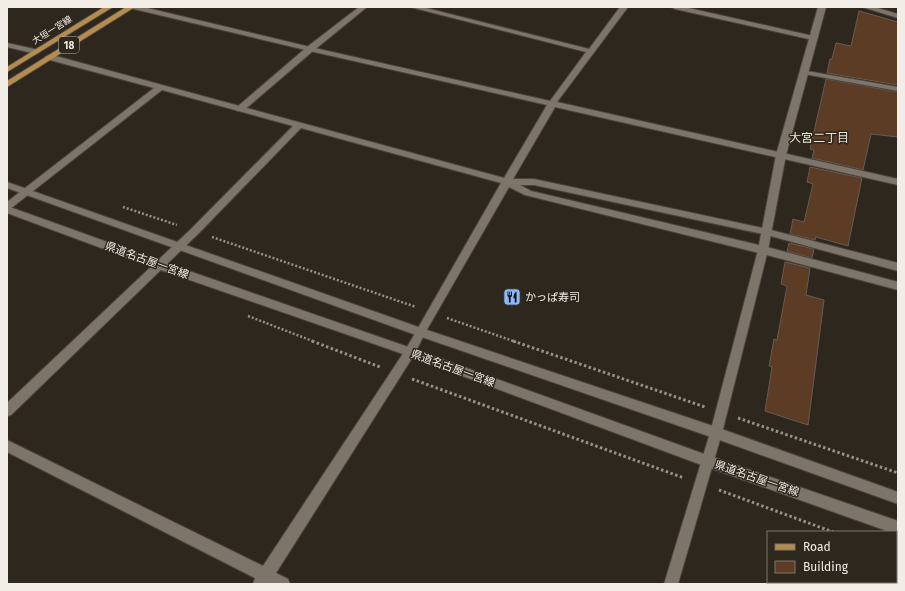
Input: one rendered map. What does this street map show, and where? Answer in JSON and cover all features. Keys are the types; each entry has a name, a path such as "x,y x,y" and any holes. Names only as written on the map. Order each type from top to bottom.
{"main road":[{"name":"大垣一宮線","path":"7,70 108,7"},
{"name":"大垣一宮線","path":"7,85 49,57 131,7"}],"street":[{"path":"134,7 310,49 898,182"},
{"path":"240,109 310,49 363,7"},
{"path":"414,7 590,51"},
{"path":"263,580 410,352 420,332 552,104 624,7"},
{"path":"675,7 813,38"},
{"path":"671,584 716,433 764,250 781,155 822,7"},
{"path":"866,7 898,16"},
{"path":"7,45 36,52"},
{"path":"49,57 507,182 528,194 764,250 898,286"},
{"path":"804,72 898,89"},
{"path":"7,208 161,87"},
{"path":"7,412 195,231 298,126"},
{"path":"507,182 534,182 767,232 898,266"},
{"name":"県道名古屋一宮線","path":"7,185 178,247 420,332 716,433 898,498"},
{"name":"県道名古屋一宮線","path":"7,208 159,265 410,352 707,461 898,528"},
{"path":"7,446 263,580 282,584"}],"path":[{"path":"121,207 195,231 898,473"},
{"path":"242,314 396,373 830,531"}],"building":[{"path":"859,11 898,22 898,85 827,73 836,43 851,46"},
{"path":"826,79 898,92 898,137 871,134 863,170 812,158 814,150 810,149"},
{"path":"810,167 862,178 848,246 816,237 815,240 790,234 793,219 804,222 813,184 807,182"},
{"path":"789,243 814,249 812,258 787,251"},
{"path":"785,262 810,268 806,295 824,300 808,425 765,411 772,367 769,366 774,339 777,340 787,286 781,284"}],"place":[{"name":"かっぱ寿司","path":"512,297"}],"district":[{"name":"大宮二丁目","path":"819,138"}]}
